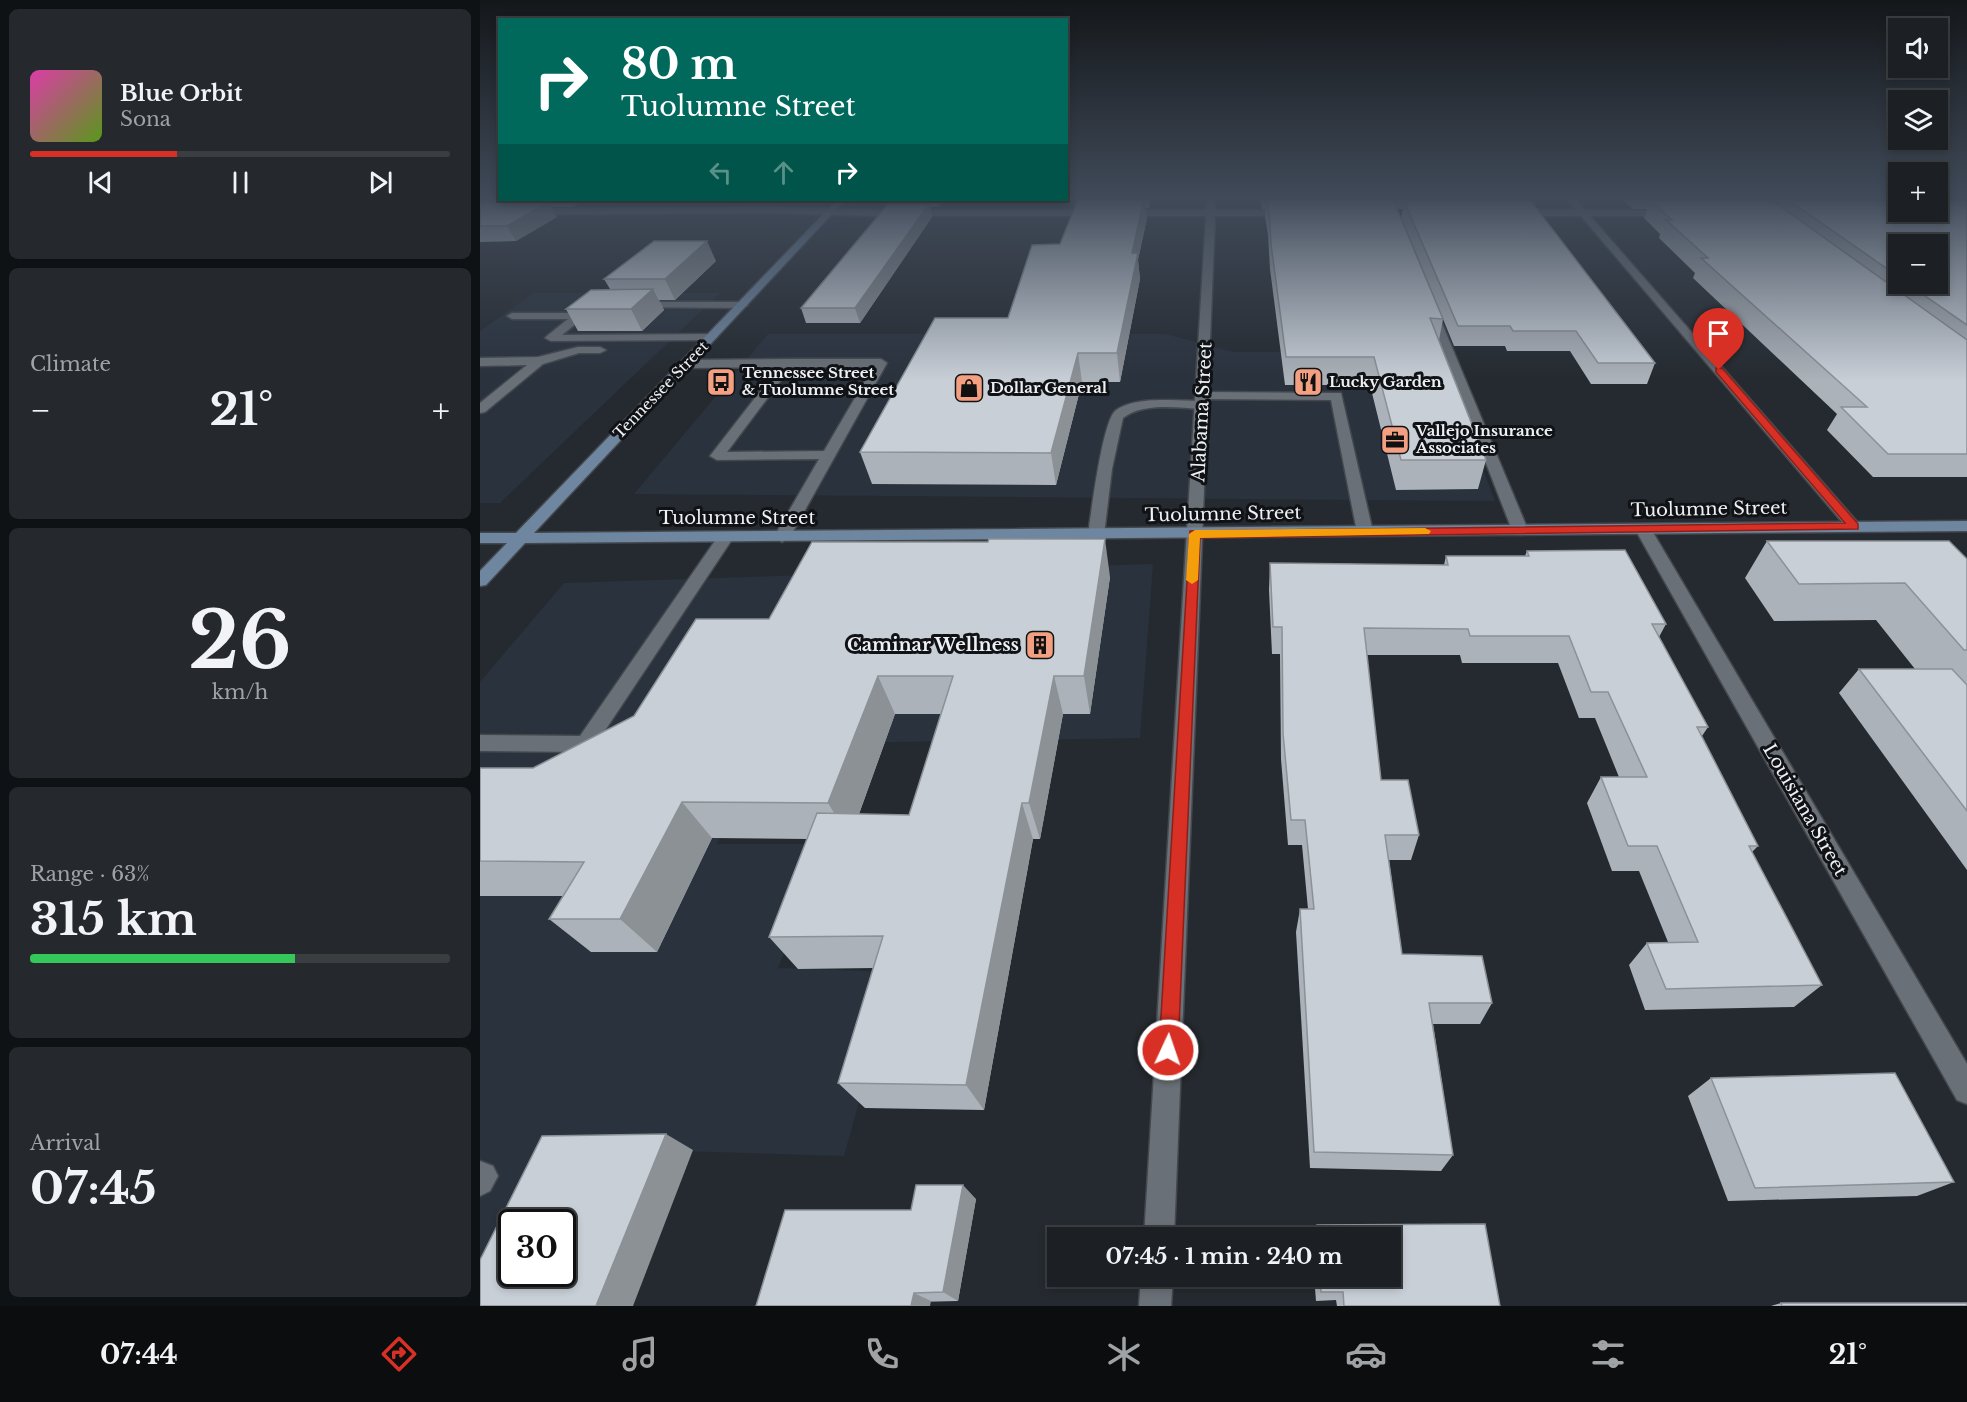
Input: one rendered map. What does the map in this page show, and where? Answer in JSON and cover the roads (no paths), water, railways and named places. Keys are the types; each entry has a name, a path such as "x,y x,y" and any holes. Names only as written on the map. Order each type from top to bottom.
{"main road":[{"name":"Tennessee Street","path":"480,581 687,353 711,337 785,260"},
{"name":"Tuolumne Street","path":"480,538 725,538 1967,526"}],"street":[{"name":"Alabama Street","path":"1160,1227 1208,260"},
{"path":"1624,260 1854,527"},
{"path":"1425,293 1520,530"},
{"path":"624,306 743,305"},
{"path":"602,306 591,306 551,338 711,337"},
{"path":"512,316 578,316"},
{"path":"480,362 538,361 578,350 687,353 788,363 881,363 782,537"},
{"path":"480,409 538,361"},
{"path":"788,363 717,456 829,455"},
{"path":"1096,535 1105,469 1117,416 1122,410 1139,405 1202,400 1337,396 1365,532"},
{"name":"Louisiana Street","path":"1643,530 1967,1090"},
{"path":"480,744 585,744 725,538"},
{"path":"480,1176 483,1176 480,1181"},
{"path":"1155,1306 1156,1287"}],"place":[{"name":"Tennessee Street & Tuolumne Street","path":"721,382"},
{"name":"Lucky Garden","path":"1308,382"},
{"name":"Dollar General","path":"969,388"},
{"name":"Vallejo Insurance Associates","path":"1395,440"},
{"name":"Caminar Wellness","path":"1040,645"}]}
